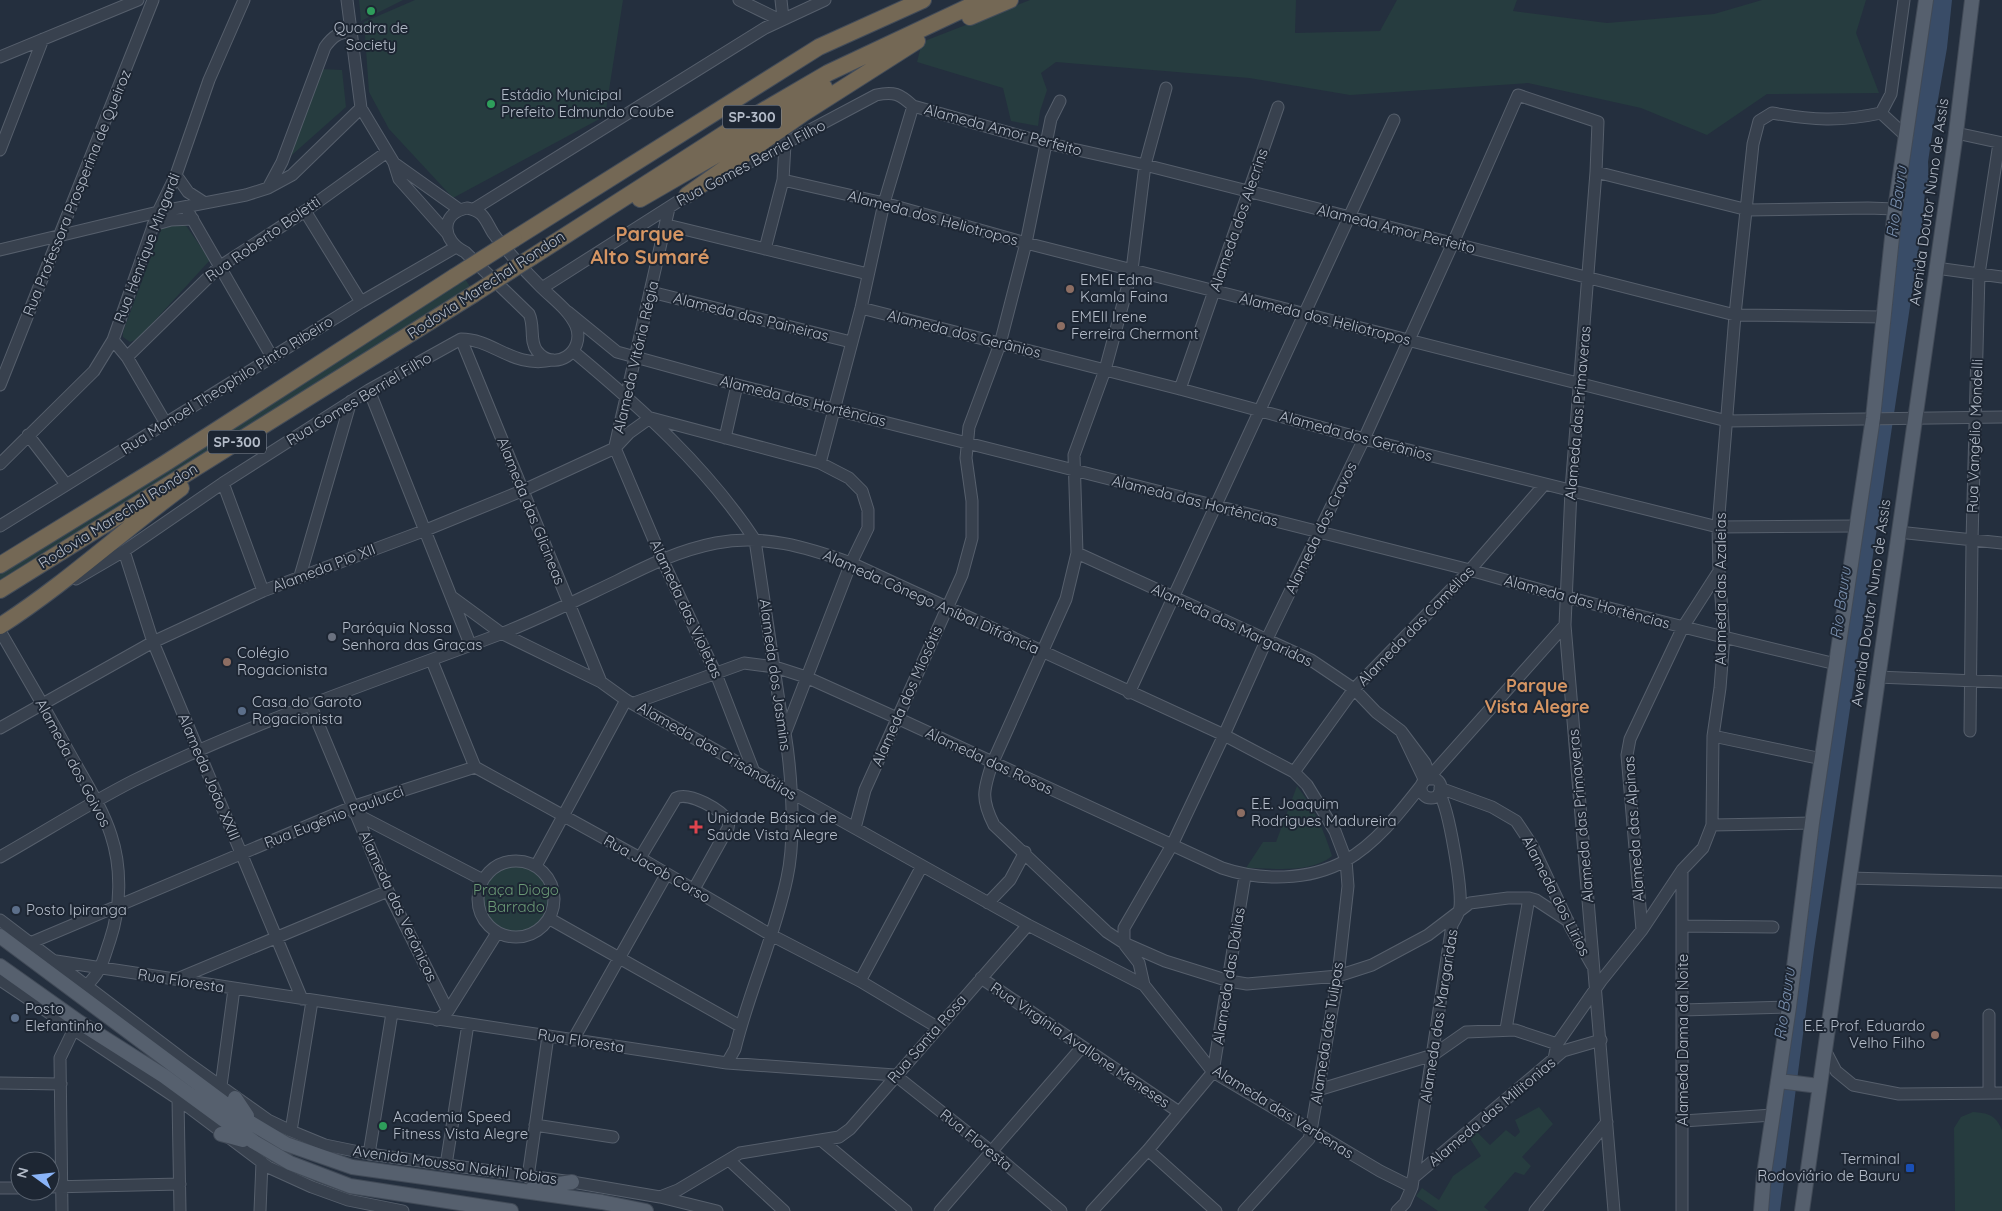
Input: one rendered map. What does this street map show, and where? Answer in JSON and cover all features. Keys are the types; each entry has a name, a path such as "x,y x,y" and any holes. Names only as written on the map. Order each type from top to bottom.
{"highway":[{"name":"Rodovia Marechal Rondon","path":"0,565 164,464 454,277 819,47 923,0"},
{"name":"Rodovia Marechal Rondon","path":"0,590 474,294 730,130 828,73 983,0"},
{"path":"557,240 597,223 642,198 730,147 827,85 917,41 1010,0"},
{"path":"686,195 804,112 917,41"},
{"path":"42,598 71,572 203,472 212,457"},
{"path":"0,560 42,539"},
{"name":"Rua Gomes Berriel Filho","path":"0,626 42,598"}],"main road":[{"name":"Avenida Doutor Nuno de Assis","path":"1761,1211 1764,1174 1779,1081 1812,822 1873,418 1895,209 1926,0"},
{"name":"Avenida Doutor Nuno de Assis","path":"1802,1211 1956,133 1972,0"},
{"name":"Avenida Moussa Nakhl Tobias","path":"0,936 23,945 50,962 82,990 105,1014 251,1123 286,1144 343,1165 520,1190 646,1211"},
{"path":"0,943 23,945"},
{"path":"2,972 47,1000 76,1026 112,1043 164,1076 254,1142 290,1163 350,1186 511,1211"},
{"path":"47,1000 63,1005 72,1002 82,990"},
{"path":"76,1026 87,1015 105,1014"},
{"path":"112,1043 120,1060"},
{"path":"154,1051 184,1060"},
{"path":"1779,1081 1819,1086"},
{"path":"235,1098 251,1123"},
{"path":"221,1134 254,1142"},
{"path":"431,1199 439,1188 437,1179"},
{"path":"520,1190 572,1182"},
{"path":"460,1204 456,1199 455,1190 464,1183"}],"street":[{"path":"0,57 138,0"},
{"name":"Rua Professora Prosperina de Queiroz","path":"0,385 153,0"},
{"name":"Rua Henrique Mingardi","path":"0,464 94,371 113,340 158,212 176,175 209,80 244,0"},
{"path":"347,0 361,108 394,163 399,179 447,233 449,240 456,247 466,252 529,314 533,327 535,348 544,357 553,360"},
{"path":"739,0 781,19"},
{"path":"780,0 781,19"},
{"path":"447,233 450,219 460,210 474,209 765,28 825,0"},
{"path":"1904,0 1890,94 1881,113 1907,137"},
{"path":"758,9 765,21 765,28"},
{"path":"268,188 282,162 325,47 332,37 341,32 351,31"},
{"path":"0,150 43,39"},
{"path":"1166,88 1145,165 1132,270 1104,370 1074,455 1077,553 1066,599 992,764 984,787 984,805 994,825 1025,852 1107,932 1124,943 1165,961 1229,981 1247,984 1338,976 1372,966 1428,935 1460,908 1470,903 1544,900 1550,894 1551,883"},
{"name":"Rua Gomes Berriel Filho","path":"542,288 669,208 686,195 876,96 889,92 900,94 912,106"},
{"name":"Alameda dos Cravos","path":"1172,845 1267,639 1364,439 1518,95 1598,122"},
{"name":"Alameda dos Miosótis","path":"855,828 865,790 962,575 972,538 972,501 966,458 969,428 1000,344 1026,244 1051,119 1060,101"},
{"path":"820,463 861,308 884,203 912,106"},
{"name":"Alameda Amor Perfeito","path":"912,106 1046,142 1145,165 1589,277 1735,316 1884,317"},
{"name":"Alameda dos Alecrins","path":"1180,389 1278,107"},
{"path":"0,250 158,212 246,195 268,188 292,175 361,108"},
{"name":"Alameda das Azaleias","path":"1597,990 1601,981 1642,930 1682,870 1703,848 1712,826 1713,736 1720,688 1724,638 1718,527 1735,316 1748,210 1753,144 1759,121 1772,113 1815,121 1853,119 1881,113"},
{"path":"1129,693 1394,120"},
{"name":"Alameda das Primaveras","path":"1598,122 1589,277 1571,490 1565,625 1614,1211"},
{"path":"1956,133 2001,143"},
{"name":"Rua Vangélio Mondelli","path":"1970,731 1972,541 1980,274 2001,143"},
{"path":"765,249 783,180 785,144"},
{"name":"Rua Roberto Boletti","path":"127,357 219,267 305,211 387,152"},
{"path":"282,162 287,172 292,175"},
{"path":"394,163 460,210"},
{"path":"1596,172 1748,210 1895,209"},
{"path":"176,175 188,192 205,203"},
{"name":"Alameda dos Heliotropos","path":"783,180 884,203 1026,244 1727,421 2002,417"},
{"path":"186,208 272,357"},
{"name":"Alameda Vitória Régia","path":"614,448 667,225 669,208"},
{"path":"461,339 478,342 530,362 564,358 574,352 578,335 568,312 542,288 497,239 486,218 474,209"},
{"path":"305,211 361,302"},
{"path":"153,225 172,220 192,219"},
{"path":"667,225 868,274"},
{"name":"Rua Manoel Theophilo Pinto Ribeiro","path":"0,526 65,483 361,302 456,247"},
{"path":"1936,268 2002,277"},
{"name":"Alameda das Paineiras","path":"651,292 852,342"},
{"name":"Alameda dos Gerânios","path":"861,308 1180,389 1544,485 1718,527 1857,526"},
{"name":"Alameda das Hortências","path":"568,312 617,352 737,385 834,408 1318,534 1470,570 1565,597 1724,638 1836,664"},
{"name":"Rua Gomes Berriel Filho","path":"42,598 124,551 223,483 351,401 461,339"},
{"name":"Alameda das Glicineas","path":"461,339 601,682"},
{"path":"113,340 127,357 165,422"},
{"name":"Alameda dos Jasmins","path":"574,352 626,396 684,450 742,519 755,540 780,708 786,731 793,845 787,880 771,935 728,1063"},
{"path":"725,438 737,385"},
{"path":"369,390 470,644"},
{"path":"300,576 351,401"},
{"path":"650,418 820,463 849,478 862,492 868,510 868,528 793,709 786,731"},
{"name":"Alameda Pio XII","path":"0,728 153,642 263,591 426,530 524,490 614,448 629,433 650,418"},
{"path":"684,450 682,437 697,429"},
{"path":"28,435 65,483"},
{"name":"Alameda das Violetas","path":"614,448 662,559 716,674 754,772"},
{"path":"0,450 13,450"},
{"path":"223,483 263,591"},
{"name":"Alameda das Camélias","path":"1294,772 1354,689 1470,570 1544,485"},
{"path":"1898,532 2002,543"},
{"name":"Alameda Cônego Aníbal Difrância","path":"0,857 132,782 198,751 310,704 432,661 501,633 569,604 662,559 717,543 755,540 788,542 852,563 947,609 1224,735 1294,772 1307,785 1321,805 1346,860"},
{"name":"Alameda João XXIII","path":"124,551 153,642 276,938 307,1000"},
{"name":"Alameda das Margaridas","path":"1077,553 1311,660 1354,689 1376,712 1402,731 1425,763 1433,788 1443,801 1459,882 1460,908 1452,925 1412,1183 1405,1203 1397,1211"},
{"name":"Alameda das Alpinas","path":"1642,930 1627,754 1630,739 1683,627 1719,571"},
{"name":"Alameda das Crisândálias","path":"452,597 501,633 601,682 630,702 988,903 1144,985"},
{"path":"1399,814 1433,788 1434,772 1565,625"},
{"name":"Alameda dos Goivos","path":"0,631 43,704 96,802 111,835 119,892 115,922 101,969 82,990"},
{"path":"432,661 475,767"},
{"name":"Alameda das Rosas","path":"630,702 744,663 775,667 806,677 992,764 1222,868 1245,876 1269,879 1295,876 1330,867 1346,860 1370,842 1399,814"},
{"path":"1877,677 2002,682"},
{"path":"536,866 562,816 630,702"},
{"name":"Alameda das Verônicas","path":"310,704 388,891 448,1011"},
{"path":"780,708 793,709"},
{"path":"1713,736 1822,759"},
{"name":"Rua Eugênio Paulucci","path":"23,945 241,853 353,810 475,767"},
{"name":"Rua Jacob Corso","path":"475,767 640,858 771,935 860,981 937,1027"},
{"path":"1399,814 1433,788"},
{"name":"Alameda dos Lirios","path":"1433,788 1492,807 1516,821 1532,845 1569,925 1594,968"},
{"path":"640,858 676,798 682,795 689,796 725,816 729,822 728,828 694,889"},
{"path":"353,810 483,880"},
{"path":"1712,826 1812,822"},
{"path":"1124,943 1124,928 1172,845"},
{"path":"988,903 1010,880 1025,852"},
{"name":"Alameda das Tulipas","path":"1244,1211 1308,1138 1311,1131 1338,976 1348,886 1346,860"},
{"path":"513,861 536,866 552,884 554,901 550,918 542,928 520,938 508,937 497,933 484,920 478,903 483,880 491,870 501,864 513,861"},
{"path":"860,981 922,866"},
{"name":"Alameda Dama da Noite","path":"1682,870 1682,1211"},
{"path":"573,1040 666,875"},
{"name":"Alameda das Dálias","path":"1092,1211 1148,1150 1213,1072 1245,876"},
{"path":"1849,878 2002,882"},
{"path":"176,980 388,891"},
{"path":"1532,899 1569,925 1578,935 1585,935 1591,929"},
{"path":"1506,1029 1532,899"},
{"path":"550,918 740,1026"},
{"path":"0,920 23,945"},
{"name":"Rua Santa Rosa","path":"660,1197 678,1190 740,1153 839,1137 850,1129 895,1075 1028,925"},
{"path":"1682,926 1773,927"},
{"path":"437,1020 448,1011 497,933"},
{"name":"Alameda das Verbenas","path":"1124,943 1139,963 1144,985 1213,1072 1311,1131 1412,1183"},
{"name":"Rua Floresta","path":"50,962 728,1063 796,1070 895,1075 992,1152 1061,1211"},
{"path":"2,972 120,1060 178,1099 221,1134 262,1162 312,1187 348,1200 403,1211"},
{"name":"Rua Virgínia Avallone Meneses","path":"981,978 1180,1112"},
{"path":"221,1086 234,989"},
{"path":"82,990 268,1120 291,1132 325,1145 370,1154 572,1182 660,1197 717,1211"},
{"name":"Alameda das Militonias","path":"1556,1044 1597,990"},
{"path":"291,1132 307,1000"},
{"path":"1682,1010 1789,1007"},
{"path":"370,1154 392,1013"},
{"path":"1989,1015 1996,1041 1989,1093"},
{"path":"446,1165 468,1024"},
{"path":"58,1151 61,1084 60,1058 76,1026"},
{"path":"1318,1090 1433,1055 1466,1032 1506,1029 1556,1044 1554,1059"},
{"path":"528,1177 548,1036"},
{"name":"Alameda das Militonias","path":"1412,1183 1562,1051 1601,1040"},
{"path":"940,1211 1082,1047"},
{"path":"1826,1052 1836,1072 1853,1085 1914,1095 2002,1093"},
{"path":"0,1083 61,1084"},
{"path":"178,1099 180,1211"},
{"path":"1683,1121 1773,1115"},
{"path":"1535,1211 1607,1122"},
{"path":"535,1125 613,1137"},
{"path":"821,1140 906,1211"},
{"path":"1148,1150 1216,1211"},
{"path":"728,1160 784,1211"},
{"path":"260,1211 262,1162"},
{"path":"60,1187 180,1184"}],"green space":[{"name":"Quadra de Society","path":"359,0 403,0 361,21"},
{"name":"Estádio Municipal Prefeito Edmundo Coube","path":"415,0 623,0 605,116 453,198 389,129 369,92 364,22"},
{"path":"1030,0 1296,0 1295,33 1380,31 1397,0 1517,0 1513,11 1607,23 1714,14 1762,0 1866,0 1856,33 1879,93 1767,94 1707,135 1641,108 1528,83 1350,95 1249,78 1056,62 1041,73 1047,90 1040,111 1038,126 1011,121 1003,88 917,62 922,42"},
{"path":"320,69 342,70 346,107 284,162"},
{"path":"180,221 187,227 210,260 138,339 130,342 123,337 123,332 163,224"},
{"path":"465,279 471,288 0,584 0,571"},
{"path":"1297,786 1318,820 1332,856 1323,862 1302,868 1246,868 1263,842 1276,842"},
{"name":"Praça Diogo Barrado","path":"516,862 530,865 542,873 550,885 553,899 550,913 542,925 530,933 516,936 502,933 490,925 482,913 479,899 482,885 490,873 502,865"},
{"path":"1539,1107 1553,1124 1522,1157 1531,1166 1524,1175 1515,1172 1484,1207 1489,1211 1438,1211 1416,1196 1422,1188 1439,1200 1453,1176 1481,1156 1469,1137 1477,1132 1490,1145 1506,1130 1515,1137 1520,1132 1515,1120"},
{"path":"1973,1112 1991,1116 1997,1121 2002,1130 2002,1211 1955,1211 1954,1128 1961,1117"}],"water":[{"path":"1931,0 1952,0 1947,48 1928,162 1929,185 1925,191 1922,226 1814,950 1780,1211 1763,1211"}],"place":[{"name":"Quadra de Society","path":"371,11"},
{"name":"Estádio Municipal Prefeito Edmundo Coube","path":"491,104"},
{"name":"EMEI Edna Kamla Faina","path":"1070,289"},
{"name":"EMEII Irene Ferreira Chermont","path":"1061,326"},
{"name":"Paróquia Nossa Senhora das Graças","path":"332,637"},
{"name":"Colégio Rogacionista","path":"227,662"},
{"name":"Casa do Garoto Rogacionista","path":"242,711"},
{"name":"E.E. Joaquim Rodrigues Madureira","path":"1241,813"},
{"name":"Unidade Básica de Saúde Vista Alegre","path":"696,827"},
{"name":"Posto Ipiranga","path":"16,910"},
{"name":"Posto Elefantinho","path":"15,1018"},
{"name":"E.E. Prof. Eduardo Velho Filho","path":"1935,1035"},
{"name":"Academia Speed Fitness Vista Alegre","path":"383,1126"},
{"name":"Terminal Rodoviário de Bauru","path":"1910,1168"}],"district":[{"name":"Parque Alto Sumaré","path":"650,246"},
{"name":"Parque Vista Alegre","path":"1537,696"}],"water label":[{"name":"Rio Bauru","path":"1896,202"},
{"name":"Rio Bauru","path":"1840,603"},
{"name":"Rio Bauru","path":"1784,1004"}]}
